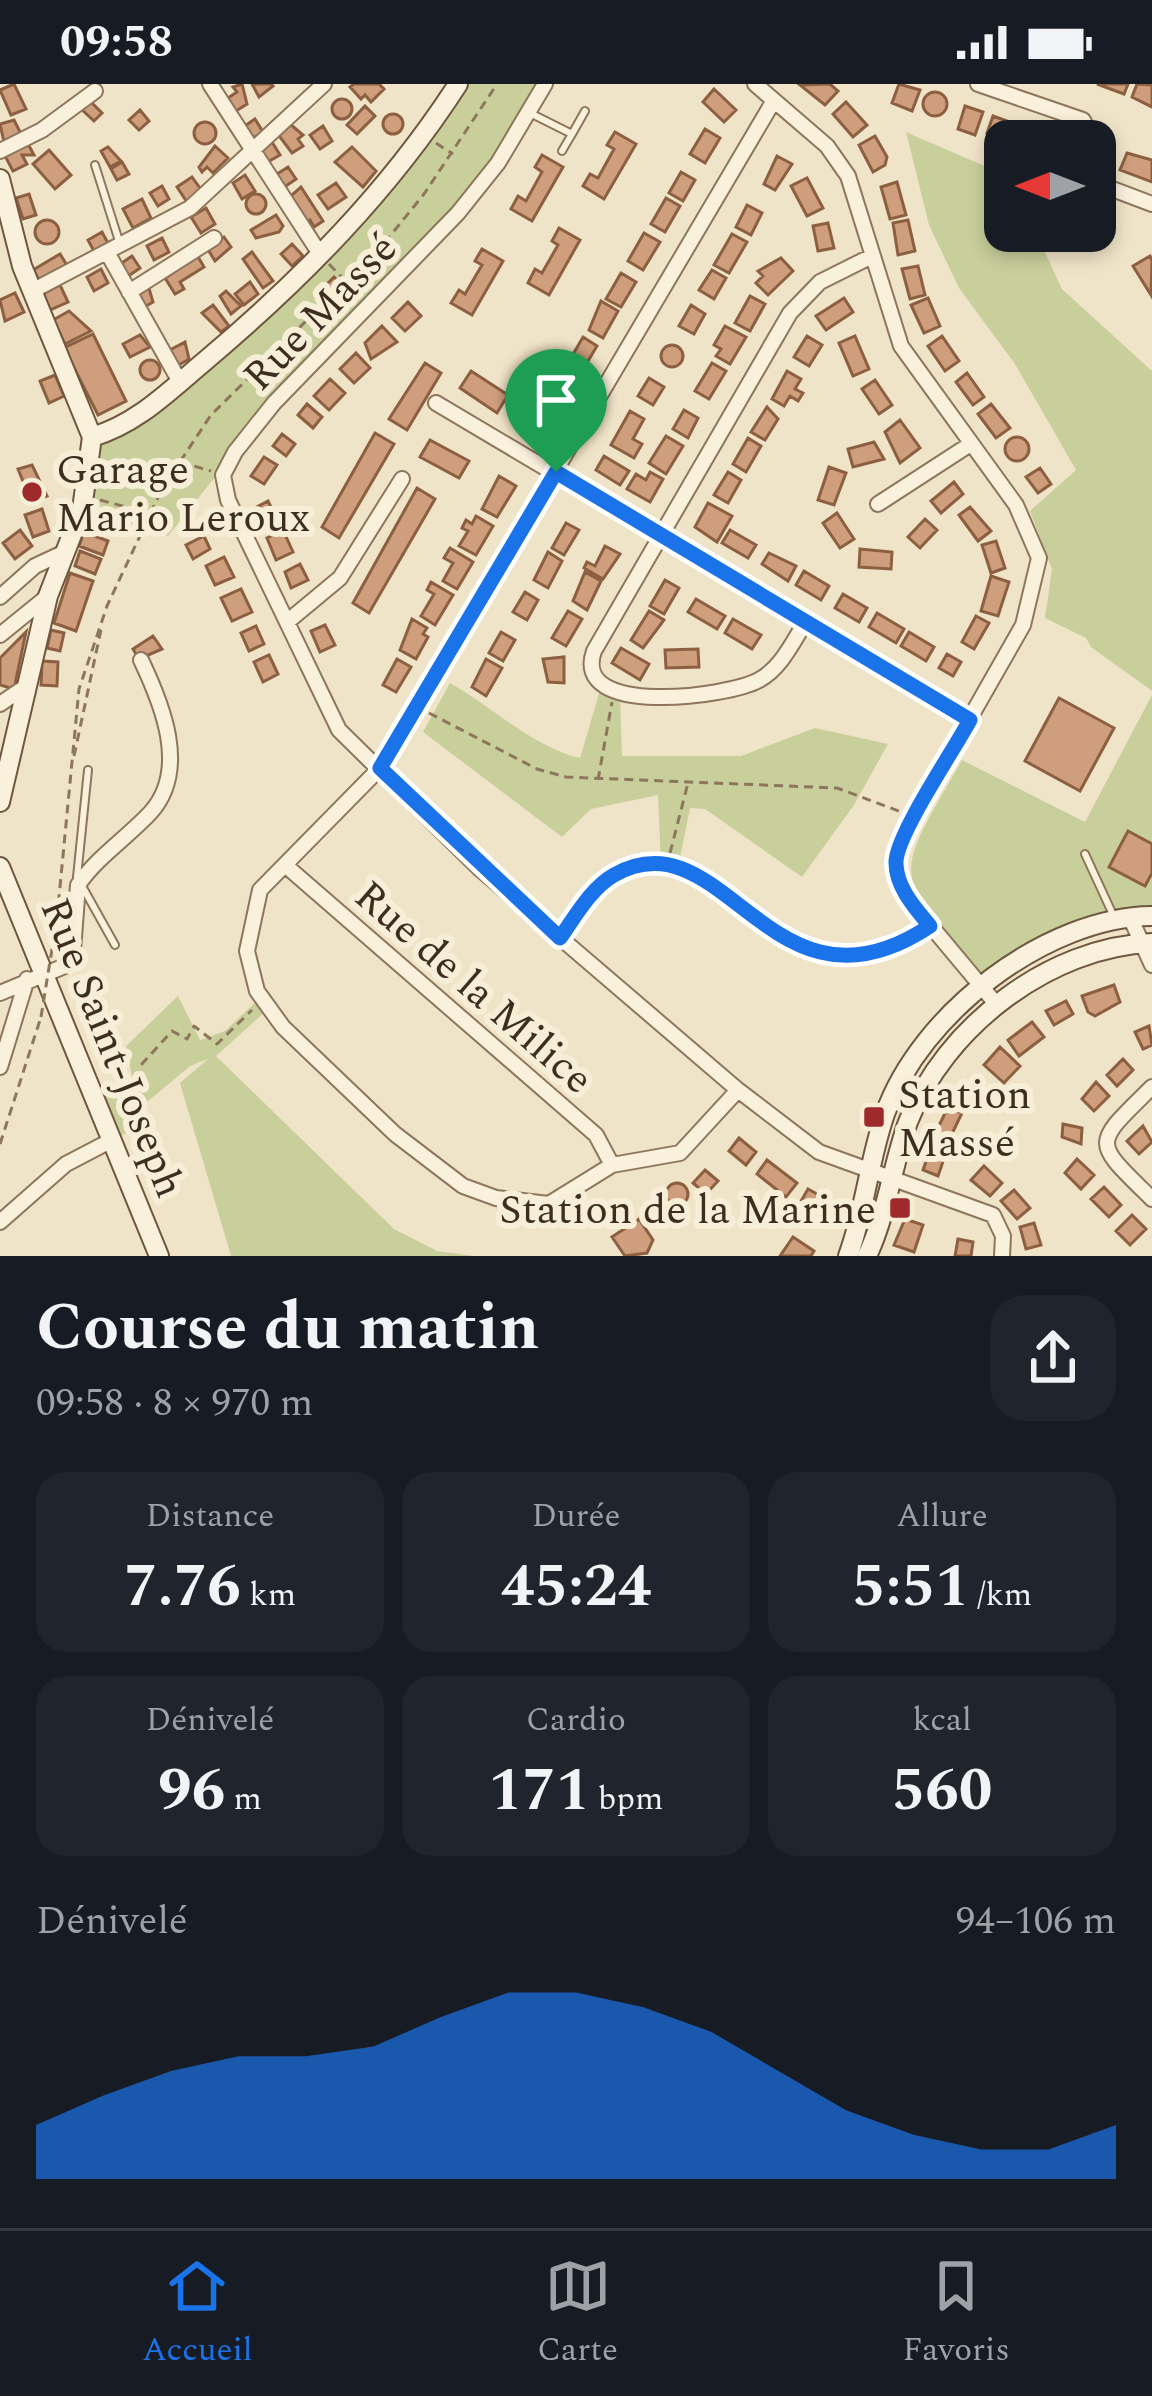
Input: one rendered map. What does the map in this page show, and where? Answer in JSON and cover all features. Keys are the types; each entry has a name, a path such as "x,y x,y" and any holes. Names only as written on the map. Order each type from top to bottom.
{"street":[{"path":"210,84 320,254"},
{"path":"32,291 190,208 324,84"},
{"path":"92,437 122,427 251,325 425,136 458,84"},
{"name":"Rue Massé","path":"223,475 274,403 458,213 498,163 545,84"},
{"path":"755,84 838,160 901,346 1016,505 1039,559 1024,626 896,862 905,896 997,1005"},
{"path":"978,84 1083,120"},
{"path":"0,151 42,130 95,91"},
{"path":"738,1090 680,1153 612,1165 549,1204 496,1198 463,1186 395,1134 262,1001 250,972 248,931 260,890 380,768 773,102"},
{"path":"0,179 32,291 92,437 85,496 48,596 0,802"},
{"path":"1116,190 1152,204"},
{"path":"129,292 214,238"},
{"path":"114,248 129,292 180,382"},
{"path":"806,621 785,655 756,682 713,691 613,694 596,681 590,663 790,314 820,282 870,257"},
{"path":"436,403 970,720"},
{"path":"878,504 970,446"},
{"path":"223,475 228,500 339,730 560,938 738,1090 819,1152 993,1215 1003,1236 1002,1256"},
{"path":"287,622 340,578 402,479"},
{"path":"0,597 34,566 65,552"},
{"path":"0,635 48,596"},
{"path":"0,993 72,963 78,885 151,812 169,776 165,724 141,660"},
{"path":"0,704 28,686"},
{"name":"Rue de la Milice","path":"285,865 596,1136 612,1165"},
{"name":"Rue Saint-Joseph","path":"0,867 36,976 97,1098 159,1256"},
{"path":"560,938 610,877 638,867 696,873 785,938 826,955 881,953 930,926"},
{"path":"848,1256 887,1109 937,1029 980,985 1046,945 1123,918 1152,916"},
{"path":"1123,918 1147,943 1152,965"},
{"path":"867,1256 909,1119 956,1044 997,1005 1056,967 1147,943"},
{"path":"0,1067 36,976"},
{"path":"1152,1087 1111,1127 1104,1144 1107,1155 1152,1199"},
{"path":"0,1222 66,1164 112,1140"}],"lane":[{"path":"562,151 585,111"},
{"path":"529,112 572,134"},
{"path":"94,165 114,248"},
{"path":"88,770 78,885 115,945"},
{"path":"1085,854 1123,918"}],"path":[{"path":"0,1144 41,1018 57,918 69,781 107,606 150,514 178,462 212,416 348,284 453,154 495,85"},
{"path":"425,136 453,154"},
{"path":"320,254 369,306"},
{"path":"178,462 223,475"},
{"path":"85,496 150,514"},
{"path":"598,780 613,694"},
{"path":"419,706 537,769 598,780 853,790 916,818"},
{"path":"668,867 688,783"},
{"path":"97,1098 138,1078 141,1065 172,1031 188,1040 194,1026 217,1044 262,1001"}],"green space":[{"path":"458,84 545,84 498,163 235,452 168,536 82,509 92,437 108,433 297,281"},
{"path":"906,132 984,166 984,252 1045,252 1062,289 1152,371 1152,691 1091,647 1086,638 1045,618 1052,569 1030,511 1076,470 1015,364 959,288 929,225"},
{"path":"450,683 530,736 580,758 601,687 620,696 622,756 741,756 815,728 888,744 854,805 802,877 705,809 690,808 678,868 661,866 658,795 591,809 562,837 423,732"},
{"path":"1152,695 1152,909 982,974 930,913 911,872 923,829 962,760 1085,822"},
{"path":"178,996 200,1040 225,1031 260,998 267,1010 216,1056 394,1229 437,1251 474,1256 231,1256 180,1083 208,1059 190,1066 140,1108 141,1126 112,1140 95,1093 132,1077 126,1046"}],"building":[{"path":"14,84 26,109 11,115 0,90"},
{"path":"242,84 247,104 236,111 228,98 237,92 233,87"},
{"path":"252,84 271,84 273,86 259,97"},
{"path":"379,84 384,89 371,102 365,95 361,99 350,87"},
{"path":"830,84 838,91 825,105 800,85"},
{"path":"899,84 920,90 912,111 892,103"},
{"path":"1097,84 1128,84 1124,94"},
{"path":"1137,84 1152,85 1152,107 1132,97"},
{"path":"714,89 736,110 724,122 703,102"},
{"path":"935,92 947,104 935,116 923,104"},
{"path":"88,99 102,113 94,121 80,108"},
{"path":"342,99 352,109 342,119 332,109"},
{"path":"846,102 867,125 853,137 833,114"},
{"path":"365,106 375,116 357,134 347,125"},
{"path":"965,106 983,112 975,135 958,129"},
{"path":"140,110 149,121 139,130 129,120"},
{"path":"393,114 403,124 393,134 383,124"},
{"path":"255,119 263,132 250,140 242,128"},
{"path":"14,120 22,136 4,142 0,124"},
{"path":"205,122 216,133 205,144 194,133"},
{"path":"290,124 303,135 298,139 303,146 292,153 277,133"},
{"path":"323,126 332,141 320,149 310,135"},
{"path":"705,129 720,138 705,163 690,154"},
{"path":"615,132 636,144 604,199 583,186 590,174 598,178 614,149 607,145"},
{"path":"875,136 887,157 885,165 873,172 859,145"},
{"path":"272,142 280,155 264,164 257,152"},
{"path":"28,144 34,155 22,155 27,164 13,171 5,156"},
{"path":"215,146 228,158 213,173 207,167 202,172 199,167"},
{"path":"108,147 121,161 110,167 101,151"},
{"path":"352,147 376,171 363,187 335,162"},
{"path":"49,150 71,175 55,189 33,164"},
{"path":"1127,153 1152,160 1152,182 1120,170"},
{"path":"542,155 563,167 532,221 511,209 518,196 526,201 542,172 535,167"},
{"path":"777,156 792,164 775,190 764,184"},
{"path":"122,162 129,174 117,180 111,169"},
{"path":"288,167 296,179 283,188 274,176"},
{"path":"681,172 695,180 683,201 669,193"},
{"path":"245,175 255,191 242,199 233,183"},
{"path":"192,177 202,191 187,202 177,187"},
{"path":"807,178 823,208 807,216 791,186"},
{"path":"897,182 906,215 890,219 881,187"},
{"path":"336,183 346,197 328,209 318,195"},
{"path":"162,186 169,199 158,206 150,193"},
{"path":"301,187 323,221 314,227 310,220 302,226 285,201"},
{"path":"29,194 36,215 23,219 16,198"},
{"path":"256,194 266,204 256,214 246,204"},
{"path":"666,198 680,206 665,232 651,224"},
{"path":"142,199 151,218 133,228 123,209"},
{"path":"747,205 762,213 751,235 736,227"},
{"path":"206,208 215,224 201,233 191,217"},
{"path":"276,215 283,226 279,232 256,238 251,230"},
{"path":"47,220 59,232 47,244 35,232"},
{"path":"908,220 915,251 898,255 893,223"},
{"path":"828,223 834,248 818,251 813,226"},
{"path":"559,228 580,240 549,295 528,283 535,269 542,273 558,245 552,241"},
{"path":"102,232 109,245 95,253 88,240"},
{"path":"644,233 660,242 643,270 628,261"},
{"path":"732,234 747,242 729,273 714,265"},
{"path":"224,237 231,247 215,261 207,248"},
{"path":"162,238 169,252 154,260 147,246"},
{"path":"292,244 303,256 292,266 281,254"},
{"path":"482,249 503,261 472,315 451,303 459,290 465,294 482,265 475,261"},
{"path":"252,252 273,281 263,288 243,259"},
{"path":"60,254 68,267 41,283 33,270"},
{"path":"197,255 204,267 180,282 184,289 175,294 165,278"},
{"path":"132,256 140,268 127,277 119,265"},
{"path":"1150,256 1152,260 1151,295 1133,266"},
{"path":"781,258 793,271 768,295 756,283 763,276 758,271"},
{"path":"918,266 925,295 910,299 902,269"},
{"path":"101,269 108,283 94,291 87,277"},
{"path":"712,270 726,278 714,299 699,290"},
{"path":"621,273 636,282 621,307 606,299"},
{"path":"334,277 341,284 330,296 323,288"},
{"path":"250,282 258,294 244,305 235,294"},
{"path":"60,285 68,302 50,310 43,294"},
{"path":"148,285 153,302 139,310 131,295"},
{"path":"226,291 241,306 231,314 220,296"},
{"path":"15,293 24,312 5,321 0,300"},
{"path":"750,296 765,304 750,331 735,323"},
{"path":"844,298 853,312 826,330 816,316"},
{"path":"928,298 940,326 924,333 911,305"},
{"path":"601,301 618,311 603,338 589,330"},
{"path":"408,302 421,316 405,331 392,318"},
{"path":"213,305 229,326 221,332 202,313"},
{"path":"691,305 705,314 694,334 679,326"},
{"path":"69,311 91,331 65,344 53,320"},
{"path":"382,326 397,342 371,359 365,343"},
{"path":"725,326 746,337 730,364 716,356 721,349 714,345"},
{"path":"93,334 126,401 98,415 64,348"},
{"path":"140,335 150,347 130,357 123,344"},
{"path":"807,336 822,345 809,366 794,357"},
{"path":"855,336 869,369 853,376 839,343"},
{"path":"942,336 959,361 945,371 928,346"},
{"path":"583,337 597,346 582,371 568,363"},
{"path":"185,342 189,359 177,366 168,351"},
{"path":"672,345 683,356 672,367 661,356"},
{"path":"356,353 370,368 354,383 340,369"},
{"path":"150,360 160,370 150,380 140,370"},
{"path":"425,363 441,373 407,430 389,419"},
{"path":"712,363 726,371 709,399 695,391"},
{"path":"556,369 577,381 560,408 544,399"},
{"path":"471,371 508,395 497,413 460,388"},
{"path":"787,371 801,379 795,389 803,393 798,401 790,396 784,406 772,399"},
{"path":"967,373 984,397 973,405 956,382"},
{"path":"55,375 64,396 49,403 40,381"},
{"path":"649,378 664,387 653,405 638,396"},
{"path":"330,379 345,393 329,410 314,396"},
{"path":"875,380 892,405 879,414 862,389"},
{"path":"307,404 322,417 313,428 298,415"},
{"path":"991,404 1010,428 996,438 978,414"},
{"path":"767,407 778,419 765,440 751,432"},
{"path":"540,409 555,417 543,438 528,430"},
{"path":"684,410 698,418 688,438 673,429"},
{"path":"630,411 644,419 633,439 642,444 634,458 611,445"},
{"path":"900,420 920,448 900,463 885,432"},
{"path":"375,433 394,444 339,538 322,527"},
{"path":"282,434 295,444 286,456 273,446"},
{"path":"666,436 683,446 666,474 649,463"},
{"path":"1017,437 1029,449 1017,461 1005,449"},
{"path":"748,438 761,446 746,472 733,464"},
{"path":"430,440 469,461 459,478 420,457"},
{"path":"874,442 884,459 853,467 848,449"},
{"path":"604,456 629,471 620,485 596,470"},
{"path":"264,457 277,465 264,484 251,476"},
{"path":"32,465 47,496 31,501 18,469"},
{"path":"829,467 846,473 834,505 818,500"},
{"path":"1040,468 1051,484 1038,493 1026,477"},
{"path":"650,472 663,479 650,502 627,489 636,474 646,480"},
{"path":"728,472 741,480 728,503 714,495"},
{"path":"499,476 516,486 497,517 482,509"},
{"path":"954,482 963,494 941,513 931,501"},
{"path":"417,488 435,499 369,613 353,603"},
{"path":"268,501 277,520 262,527 253,509"},
{"path":"708,503 732,516 717,542 695,527"},
{"path":"970,507 991,531 978,541 959,515"},
{"path":"42,509 49,531 33,537 25,515"},
{"path":"837,513 854,539 840,548 823,523"},
{"path":"476,516 493,526 476,555 459,546 468,531 462,528 466,520 472,524"},
{"path":"925,519 937,530 920,548 908,537"},
{"path":"566,523 579,530 564,555 552,548"},
{"path":"20,530 32,546 15,559 3,543"},
{"path":"283,530 293,552 276,560 267,538"},
{"path":"730,530 756,545 748,558 722,543"},
{"path":"84,532 108,541 103,555 79,546"},
{"path":"204,536 210,549 193,559 186,545"},
{"path":"996,541 1005,568 991,573 982,545"},
{"path":"605,546 620,554 603,579 584,568 587,562 595,566"},
{"path":"450,548 473,562 457,589 443,581 453,563 444,558"},
{"path":"860,549 892,552 891,569 859,567"},
{"path":"80,551 101,559 95,574 75,566"},
{"path":"548,552 562,561 548,588 534,580"},
{"path":"769,553 796,566 788,581 762,564"},
{"path":"224,557 234,577 215,585 206,566"},
{"path":"300,564 308,580 291,588 285,572"},
{"path":"804,571 829,586 821,600 796,585"},
{"path":"585,572 601,581 587,610 573,601"},
{"path":"70,573 93,581 76,631 54,623"},
{"path":"991,576 1009,582 998,616 981,611"},
{"path":"665,580 679,588 664,614 650,606"},
{"path":"431,582 453,595 435,625 421,616 434,594 427,590"},
{"path":"241,589 252,612 232,621 221,598"},
{"path":"525,592 538,600 527,620 513,612"},
{"path":"843,594 867,608 859,622 835,608"},
{"path":"696,599 725,616 717,629 688,612"},
{"path":"568,611 582,619 566,646 552,638"},
{"path":"649,611 664,620 643,648 631,640"},
{"path":"877,613 904,629 896,643 869,627"},
{"path":"976,616 989,623 974,649 962,642"},
{"path":"412,619 427,628 423,634 428,637 416,659 400,650"},
{"path":"733,619 761,635 752,649 725,633"},
{"path":"325,625 335,645 320,652 311,631"},
{"path":"256,626 264,644 249,651 241,633"},
{"path":"51,630 64,633 60,651 47,648"},
{"path":"26,632 14,689 0,685 0,658"},
{"path":"501,632 515,640 503,661 489,653"},
{"path":"909,632 934,647 926,661 901,646"},
{"path":"153,636 162,649 139,659 133,649"},
{"path":"621,648 649,664 640,680 612,663"},
{"path":"698,649 699,667 666,668 665,650"},
{"path":"947,654 961,662 953,676 939,668"},
{"path":"269,655 278,674 263,682 254,662"},
{"path":"564,657 564,683 548,682 543,659"},
{"path":"397,659 411,667 396,692 383,685"},
{"path":"486,659 502,668 486,696 472,687"},
{"path":"42,661 58,662 57,686 41,685"},
{"path":"1059,698 1114,728 1080,791 1025,761"},
{"path":"1128,831 1152,844 1152,873 1145,886 1109,867"},
{"path":"1114,985 1120,1002 1095,1016 1088,1012 1082,996"},
{"path":"1066,1001 1073,1014 1054,1025 1046,1011"},
{"path":"1032,1022 1044,1037 1019,1056 1008,1040"},
{"path":"1149,1026 1152,1045 1143,1049 1135,1032"},
{"path":"1000,1047 1020,1066 1004,1083 984,1065"},
{"path":"1123,1059 1133,1070 1117,1086 1107,1075"},
{"path":"1096,1082 1109,1096 1094,1111 1082,1099"},
{"path":"959,1084 978,1095 969,1110 950,1098"},
{"path":"948,1107 962,1113 948,1142 934,1136"},
{"path":"1063,1124 1082,1128 1081,1144 1062,1137"},
{"path":"1143,1126 1152,1142 1139,1154 1127,1141"},
{"path":"739,1138 756,1152 746,1165 729,1151"},
{"path":"933,1142 948,1147 938,1176 923,1170"},
{"path":"1077,1159 1094,1175 1081,1189 1065,1173"},
{"path":"767,1160 797,1183 786,1197 757,1174"},
{"path":"984,1166 1002,1183 990,1196 971,1180"},
{"path":"705,1170 718,1181 706,1194 693,1183"},
{"path":"677,1183 688,1194 677,1205 666,1194"},
{"path":"1104,1187 1121,1205 1109,1217 1091,1199"},
{"path":"808,1189 826,1199 818,1213 800,1203"},
{"path":"1014,1190 1030,1208 1017,1219 1001,1201"},
{"path":"1132,1215 1146,1229 1130,1245 1116,1231"},
{"path":"639,1219 653,1240 647,1253 625,1256 612,1237"},
{"path":"905,1219 923,1225 914,1252 894,1245"},
{"path":"1034,1223 1041,1245 1026,1249 1020,1227"},
{"path":"793,1237 814,1251 811,1256 780,1256"},
{"path":"958,1239 973,1242 971,1256 955,1256"}],"place":[{"name":"Garage Mario Leroux","path":"32,492"},
{"name":"Station Massé","path":"874,1117"},
{"name":"Station de la Marine","path":"900,1208"}],"route":[{"path":"556,472 970,720 905,832 896,862 905,896 930,926 881,953 862,958 826,955 785,938 696,873 661,866 638,867 610,877 560,938 380,768 556,472"}]}
